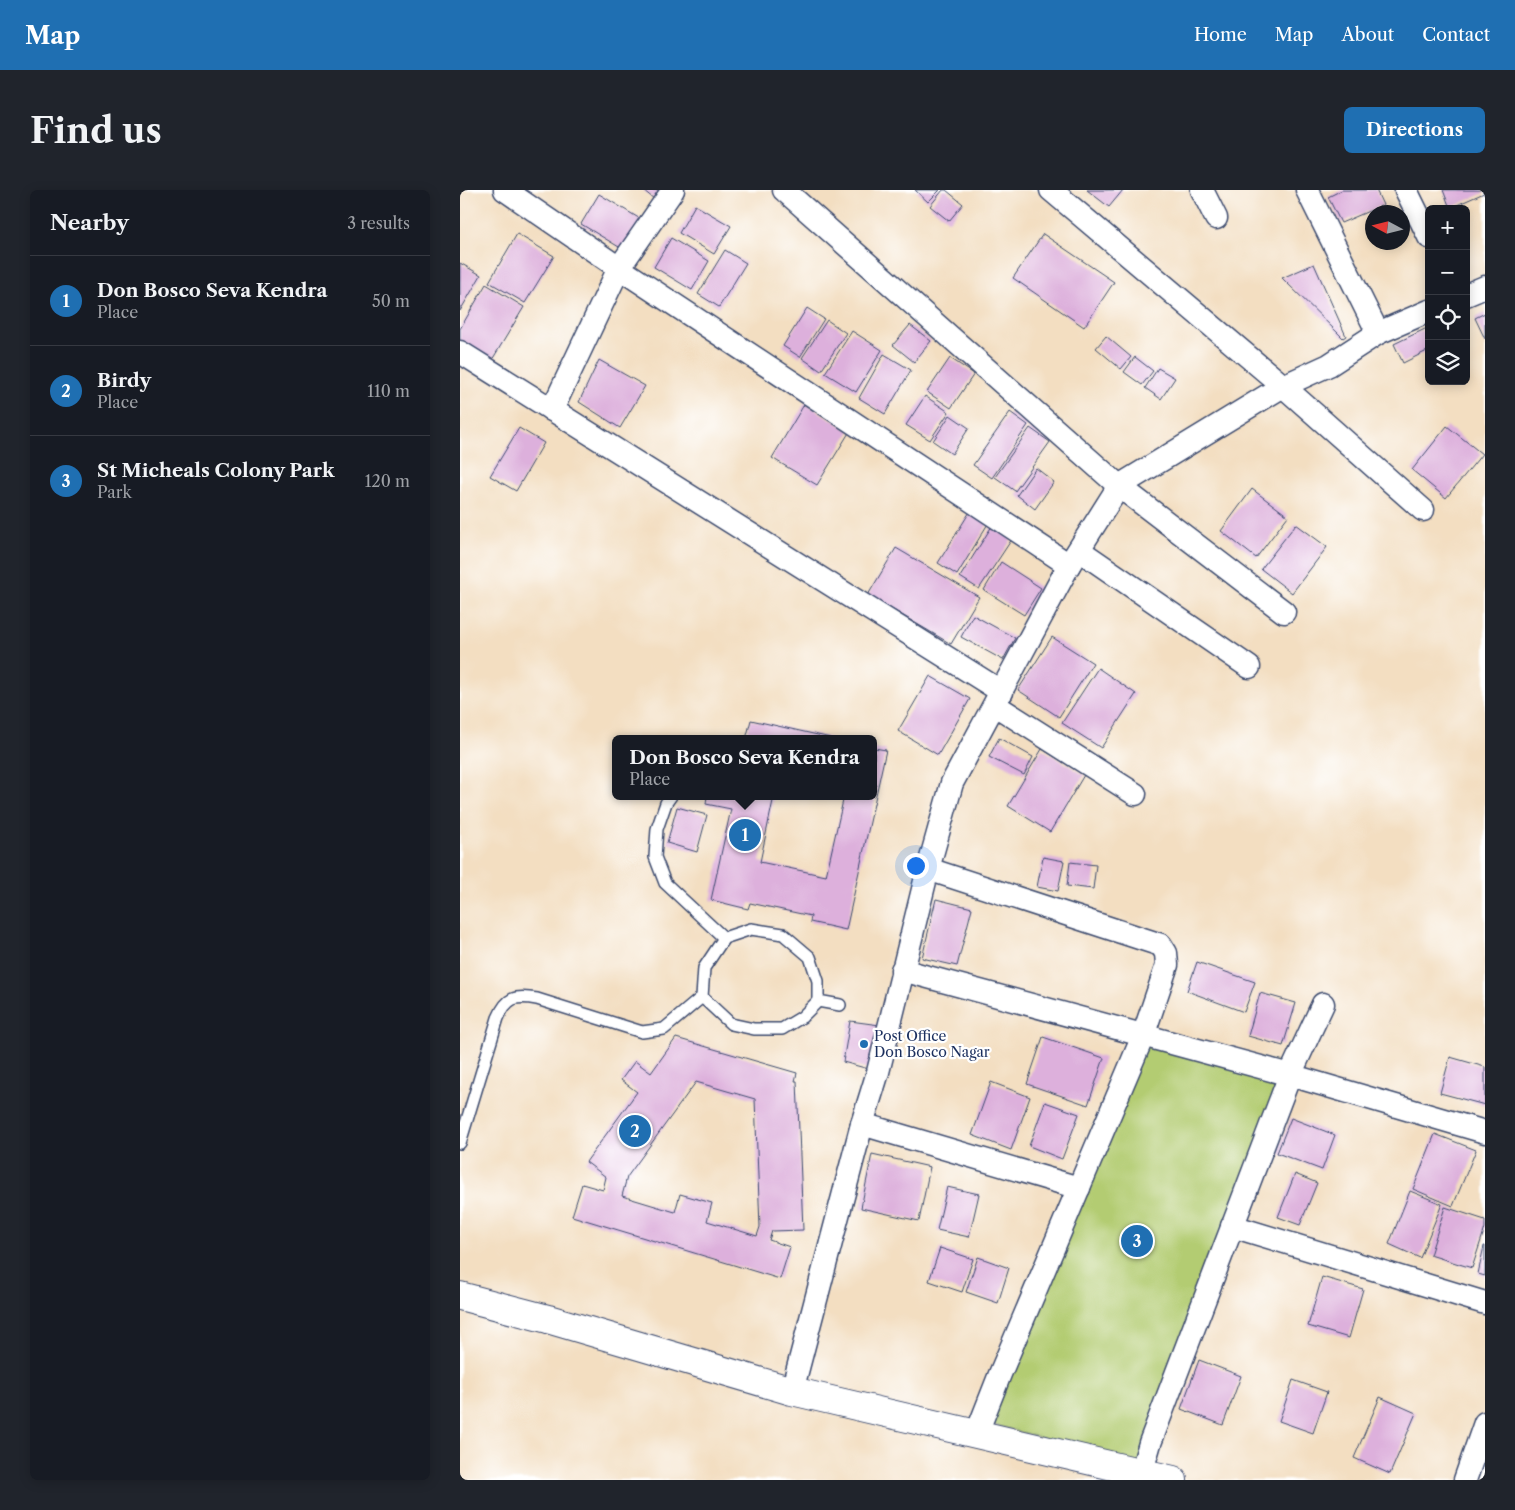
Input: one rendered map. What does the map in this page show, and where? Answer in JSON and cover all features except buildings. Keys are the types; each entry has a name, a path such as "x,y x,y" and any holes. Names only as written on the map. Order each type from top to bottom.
{"main road":[{"path":"460,1296 548,1319 792,1391 1140,1474 1173,1480"}],"street":[{"path":"505,190 619,268 1074,558 1249,667"},
{"path":"552,410 619,268 673,190"},
{"path":"784,190 1119,486 1284,612"},
{"path":"1051,190 1283,386 1423,510"},
{"path":"1202,190 1216,218"},
{"path":"1307,190 1378,333"},
{"path":"1406,190 1425,230"},
{"path":"1468,295 1485,287"},
{"path":"792,1391 862,1124 878,1072 902,970 952,783 1074,558 1119,486 1283,386 1329,365 1378,333 1425,314"},
{"path":"460,352 998,699 1135,794"},
{"path":"928,869 1161,945 1166,953 1167,965 1144,1036 1000,1374 976,1435"},
{"path":"902,970 1290,1075 1485,1132"},
{"path":"1140,1474 1150,1443 1290,1075 1323,1004"},
{"path":"862,1124 1079,1188"},
{"path":"1232,1226 1485,1303"},
{"path":"1465,1480 1485,1422"}],"lane":[{"path":"668,800 657,829 656,857 665,883 724,938"},
{"path":"460,1143 498,1018 504,1006 513,998 537,999 642,1032 664,1029 702,997 704,968 724,938 751,929 783,934 810,957 818,981 818,1001 802,1017 782,1029 754,1029 731,1024 702,997"},
{"path":"818,1001 840,1005"}],"green space":[{"path":"1143,1027 1290,1066 1138,1465 976,1420"}],"place":[{"name":"Don Bosco Seva Kendra","path":"745,835"},
{"name":"Post Office Don Bosco Nagar","path":"864,1044"},
{"name":"Birdy","path":"635,1131"},
{"name":"St Micheals Colony Park","path":"1137,1241"}]}
